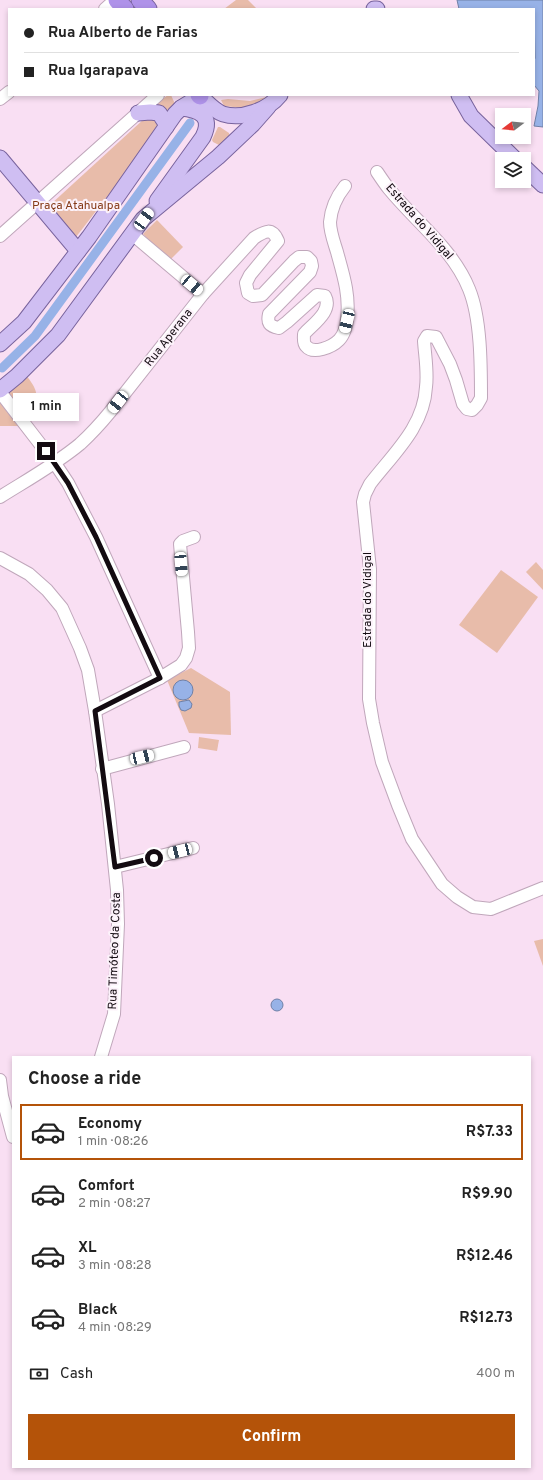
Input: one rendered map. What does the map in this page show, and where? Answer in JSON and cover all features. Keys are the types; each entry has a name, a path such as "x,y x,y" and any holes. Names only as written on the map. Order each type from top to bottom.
{"highway":[{"path":"116,0 124,8"},
{"path":"140,0 147,8"}],"main road":[{"path":"0,344 24,322 181,108 199,96"},
{"path":"201,96 216,110 223,114 241,115 268,107"},
{"path":"144,219 218,157 253,124 279,96"},
{"path":"460,96 471,116 508,152"},
{"path":"0,391 58,335 203,137 206,130 206,122 204,117 194,109 181,108"},
{"path":"138,113 159,113 165,122 166,127"},
{"path":"0,158 78,250"},
{"path":"531,174 543,185"},
{"path":"0,374 4,378 17,376"}],"street":[{"path":"106,8 116,0"},
{"path":"0,99 8,93"},
{"path":"0,236 157,96"},
{"name":"Estrada do Vidigal","path":"377,172 389,189 436,238 454,262 469,289 477,321 481,398 472,410 467,409 462,404 450,364 436,337 427,336 424,341 427,387 424,404 416,425 370,484 364,494 363,502 370,568 369,699 382,762 412,839 442,884 457,898 473,907 491,909 543,888"},
{"name":"Rua Aperana","path":"0,497 80,444 102,422 203,294 254,238 268,231 275,234 278,241 250,275 246,283 248,293 256,297 262,295 294,261 299,257 307,257 312,266 310,272 269,314 269,324 272,327 279,328 317,295 325,296 327,300 327,308 323,315 304,334 304,342 311,350 320,350 331,346 339,340 345,330 349,308 348,295 331,232 330,223 332,211 345,186"},
{"path":"132,234 203,294"},
{"path":"0,391 54,462 68,483 96,537 160,678"},
{"path":"95,711 160,678 181,665 186,658 189,648 180,544 182,541 194,538"},
{"name":"Rua Timóteo da Costa","path":"0,558 29,574 48,590 62,608 73,630 85,663 95,711 115,867 118,924 114,1014 101,1056"},
{"path":"102,768 184,747"},
{"path":"115,867 193,848"},
{"path":"0,1080 2,1096 12,1133"}],"green space":[{"path":"236,0 248,0 256,8 225,8"},
{"path":"167,96 171,96 175,104 167,116 160,106 156,104"},
{"path":"271,96 270,99 243,108 224,106 221,100 228,99 250,101"},
{"name":"Praça Atahualpa","path":"152,117 158,124 158,131 76,237 50,205 145,118"},
{"path":"218,127 229,133 230,137 224,143 219,145 212,140"},
{"path":"157,220 183,247 169,261 143,234"},
{"path":"25,374 35,389 37,398 34,416 18,426 0,426 0,397"},
{"path":"536,562 543,570 543,590 526,572"},
{"path":"501,570 538,597 497,653 459,625"},
{"path":"191,668 230,692 231,735 189,733 167,680"},
{"path":"199,737 219,740 217,751 198,748"},
{"path":"543,939 543,966 534,941"}],"water":[{"path":"457,0 543,0 543,127 534,126 539,91 535,86 535,8 459,8"},
{"path":"183,680 190,683 193,690 190,697 183,700 176,697 173,690 176,683"},
{"path":"189,700 192,704 191,708 185,711 181,710 179,702"},
{"path":"277,999 281,1001 283,1005 281,1009 277,1011 273,1009 271,1005 273,1001"}],"waterway":[{"path":"2,368 35,336 190,123"}],"route":[{"path":"46,451 68,483 79,503 160,678 95,711 115,867 154,858"}]}
